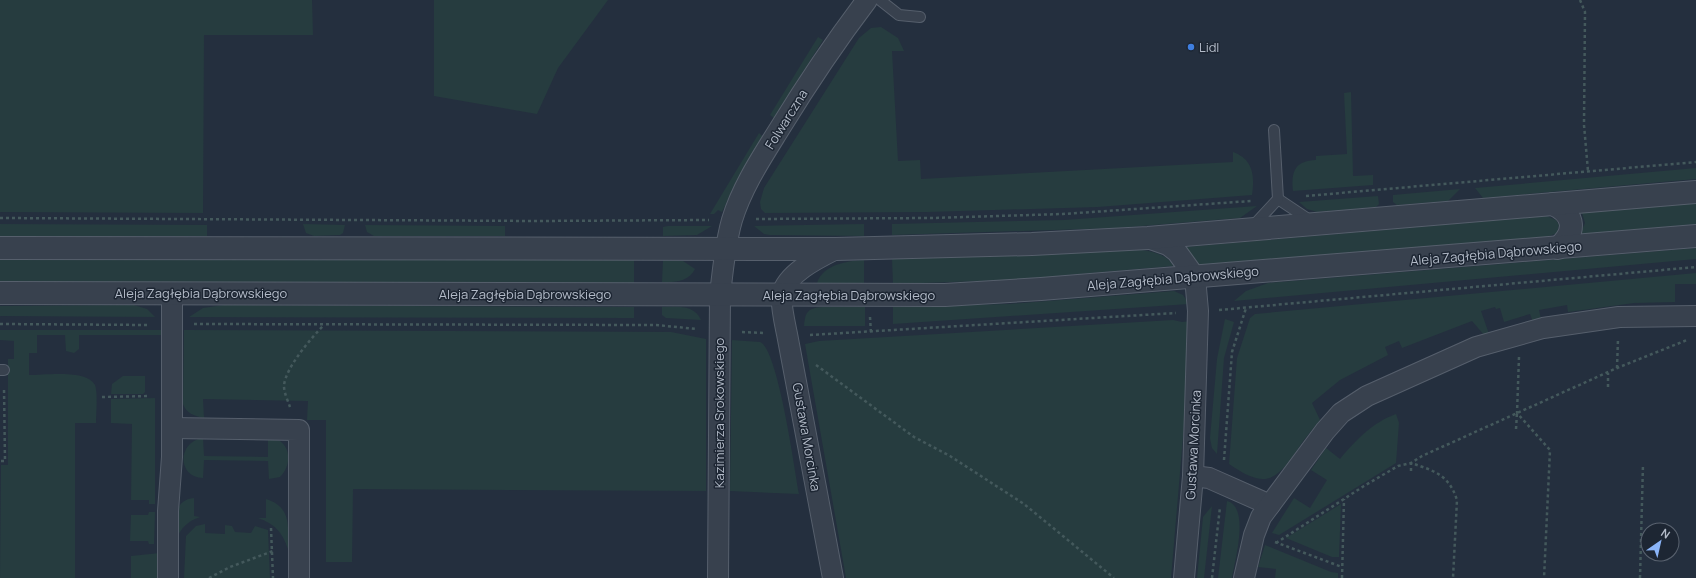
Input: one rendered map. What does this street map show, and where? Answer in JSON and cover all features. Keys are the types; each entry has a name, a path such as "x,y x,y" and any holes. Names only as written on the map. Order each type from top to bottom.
{"street":[{"name":"Folwarczna","path":"726,249 737,205 760,160 819,65 866,0"},
{"path":"0,248 836,249 1032,244 1148,238 1696,192"},
{"path":"1553,204 1568,214 1571,227 1569,236 1558,248"},
{"name":"Aleja Zagłębia Dąbrowskiego","path":"0,293 782,295 996,293 1696,236"},
{"path":"1148,238 1168,245 1177,252 1195,277"},
{"name":"Kazimierza Srokowskiego","path":"718,578 720,295 726,249"},
{"path":"782,295 787,284 803,268 836,249"},
{"name":"Gustawa Morcinka","path":"1184,578 1193,476 1191,312 1195,277"},
{"path":"168,578 168,511 172,457 172,293"},
{"name":"Gustawa Morcinka","path":"782,295 797,341 833,578"},
{"path":"1244,578 1254,535 1261,517 1325,431 1342,413 1367,396 1476,346 1543,328 1619,317 1696,316"},
{"path":"172,428 299,430 299,578"},
{"path":"1193,476 1210,478 1270,505"}],"lane":[{"path":"880,0 899,15 920,17"},
{"path":"1249,230 1278,199 1274,130"},
{"path":"1278,199 1317,224"}],"path":[{"path":"1580,0 1585,12 1584,125 1588,172"},
{"path":"752,220 932,218 1056,214 1278,199 1696,162"},
{"path":"0,218 536,221 716,220"},
{"path":"1228,310 1554,278 1696,267"},
{"path":"1224,460 1232,356 1246,308"},
{"path":"797,341 934,329 1191,312"},
{"path":"1617,368 1619,317"},
{"path":"0,324 151,324"},
{"path":"193,324 656,325 704,330"},
{"path":"299,430 284,386 287,377 302,349 309,339 324,325"},
{"path":"740,332 766,334"},
{"path":"1516,429 1520,334"},
{"path":"1276,543 1398,466 1411,463 1422,456 1617,368 1689,339"},
{"path":"797,341 914,437 950,456 1024,504 1114,578"},
{"path":"1,461 5,461 2,370"},
{"path":"1608,373 1608,387"},
{"path":"102,396 152,396"},
{"path":"1517,413 1550,450 1544,578"},
{"path":"1411,463 1411,471"},
{"path":"1411,463 1435,470 1454,488 1457,500 1453,578"},
{"path":"1640,578 1643,464"},
{"path":"1342,578 1344,499"},
{"path":"1212,578 1220,502"},
{"path":"271,528 273,578"},
{"path":"1254,535 1342,567"},
{"path":"209,578 230,567 273,551"}],"green space":[{"path":"0,0 312,0 313,35 204,35 203,213 0,212"},
{"path":"434,0 608,0 558,68 537,114 434,96"},
{"path":"881,27 898,38 904,51 892,51 898,161 920,160 921,179 1233,162 1233,152 1240,155 1249,164 1253,175 1252,195 1098,207 928,212 765,213 761,209 760,202 764,188 859,38 871,28"},
{"path":"818,37 823,40 774,118 770,115"},
{"path":"1351,92 1353,176 1373,175 1373,185 1293,191 1294,173 1296,168 1303,162 1316,160 1316,156 1347,154 1344,93"},
{"path":"759,133 763,137 735,184 722,212 718,210 714,214 710,214"},
{"path":"1696,168 1696,179 1483,198 1475,188"},
{"path":"1460,189 1448,201 1397,205 1393,202 1393,195"},
{"path":"1378,196 1379,204 1376,207 1317,212 1307,209 1299,202"},
{"path":"1696,203 1696,224 1583,234 1581,232 1585,223 1582,213"},
{"path":"1257,206 1240,218 1117,228 892,235 892,224 1064,220"},
{"path":"1547,216 1556,220 1559,225 1557,233 1547,237 1195,265 1186,247"},
{"path":"0,224 207,225 207,236 0,237"},
{"path":"303,224 345,225 343,233 340,235 314,236 306,233"},
{"path":"864,224 864,236 770,235 764,234 754,226"},
{"path":"365,225 505,226 505,236 374,236 367,232"},
{"path":"712,226 697,235 663,236 663,227"},
{"path":"1696,248 1696,259 1234,301 1246,291 1268,283"},
{"path":"1142,250 1168,259 1173,266 1011,280 893,284 892,259"},
{"path":"0,260 634,260 634,283 0,282"},
{"path":"663,260 683,261 695,269 685,279 672,282 662,282"},
{"path":"864,260 864,284 817,283 820,277 830,268 851,261"},
{"path":"1696,273 1696,284 1675,284 1675,302 1634,303 1568,312 1567,305 1539,310 1541,319 1533,322 1530,314 1504,322 1500,308 1496,309 1495,307 1481,311 1489,334 1485,336 1472,321 1402,348 1399,341 1385,347 1388,355 1340,380 1312,403 1320,420 1289,461 1275,475 1260,479 1251,477 1229,464 1237,358 1250,318 1255,314"},
{"path":"1174,291 1183,295 1189,304 893,324 893,307 1009,304"},
{"path":"134,305 147,309 155,317 0,316 0,306"},
{"path":"223,305 634,307 634,318 189,317 203,308"},
{"path":"662,307 679,307 690,309 698,315 701,320 666,318 662,315"},
{"path":"865,307 865,326 804,326 806,314 813,308"},
{"path":"1225,319 1234,322 1224,358 1217,454 1212,448 1210,438 1217,359"},
{"path":"1173,320 1182,322 1192,321 1192,332 1171,578 846,578 805,344 819,341"},
{"path":"0,330 161,330 161,335 79,335 79,349 74,353 66,351 65,335 37,335 37,353 29,353 29,375 75,375 90,380 95,385 96,389 96,423 75,423 75,578 0,578 1,465 8,465 8,359 14,359 14,341 0,340"},
{"path":"184,330 671,332 706,339 706,491 353,489 352,562 326,562 326,420 307,420 308,401 203,399 204,418 191,414 186,410 183,404"},
{"path":"732,340 760,342 767,349 773,365 785,412 799,494 730,491"},
{"path":"123,376 145,376 145,392 143,394 111,394 112,384"},
{"path":"155,398 155,504 149,504 149,500 131,500 132,424 111,423 111,399"},
{"path":"1396,414 1399,423 1396,463 1279,535 1272,533 1294,498 1310,508 1327,480 1311,470 1326,448 1340,459 1358,439 1372,427"},
{"path":"203,438 204,456 268,457 268,439 280,441 284,445 288,454 288,464 280,477 269,479 268,461 204,460 203,478 194,476 188,472 185,466 185,452 188,446 194,441"},
{"path":"194,498 194,516 200,517 185,526 180,532 176,541 176,514 178,508 181,503"},
{"path":"266,499 280,507 287,519 288,549 277,529 258,518 266,518"},
{"path":"1227,501 1234,505 1238,513 1238,547 1232,578 1218,578"},
{"path":"1341,504 1339,557 1332,557 1286,538"},
{"path":"1212,506 1204,578 1197,578 1203,517"},
{"path":"149,512 155,512 154,544 149,544 148,541 130,541 131,515 148,515"},
{"path":"205,524 205,533 225,534 225,525 232,526 235,532 251,533 255,526 268,530 270,578 184,578 186,536 196,526"},
{"path":"1265,545 1331,572 1338,573 1338,578 1275,578 1276,569 1258,567"},
{"path":"160,553 160,578 131,578 131,556"}],"place":[{"name":"Lidl","path":"1191,47"}]}
